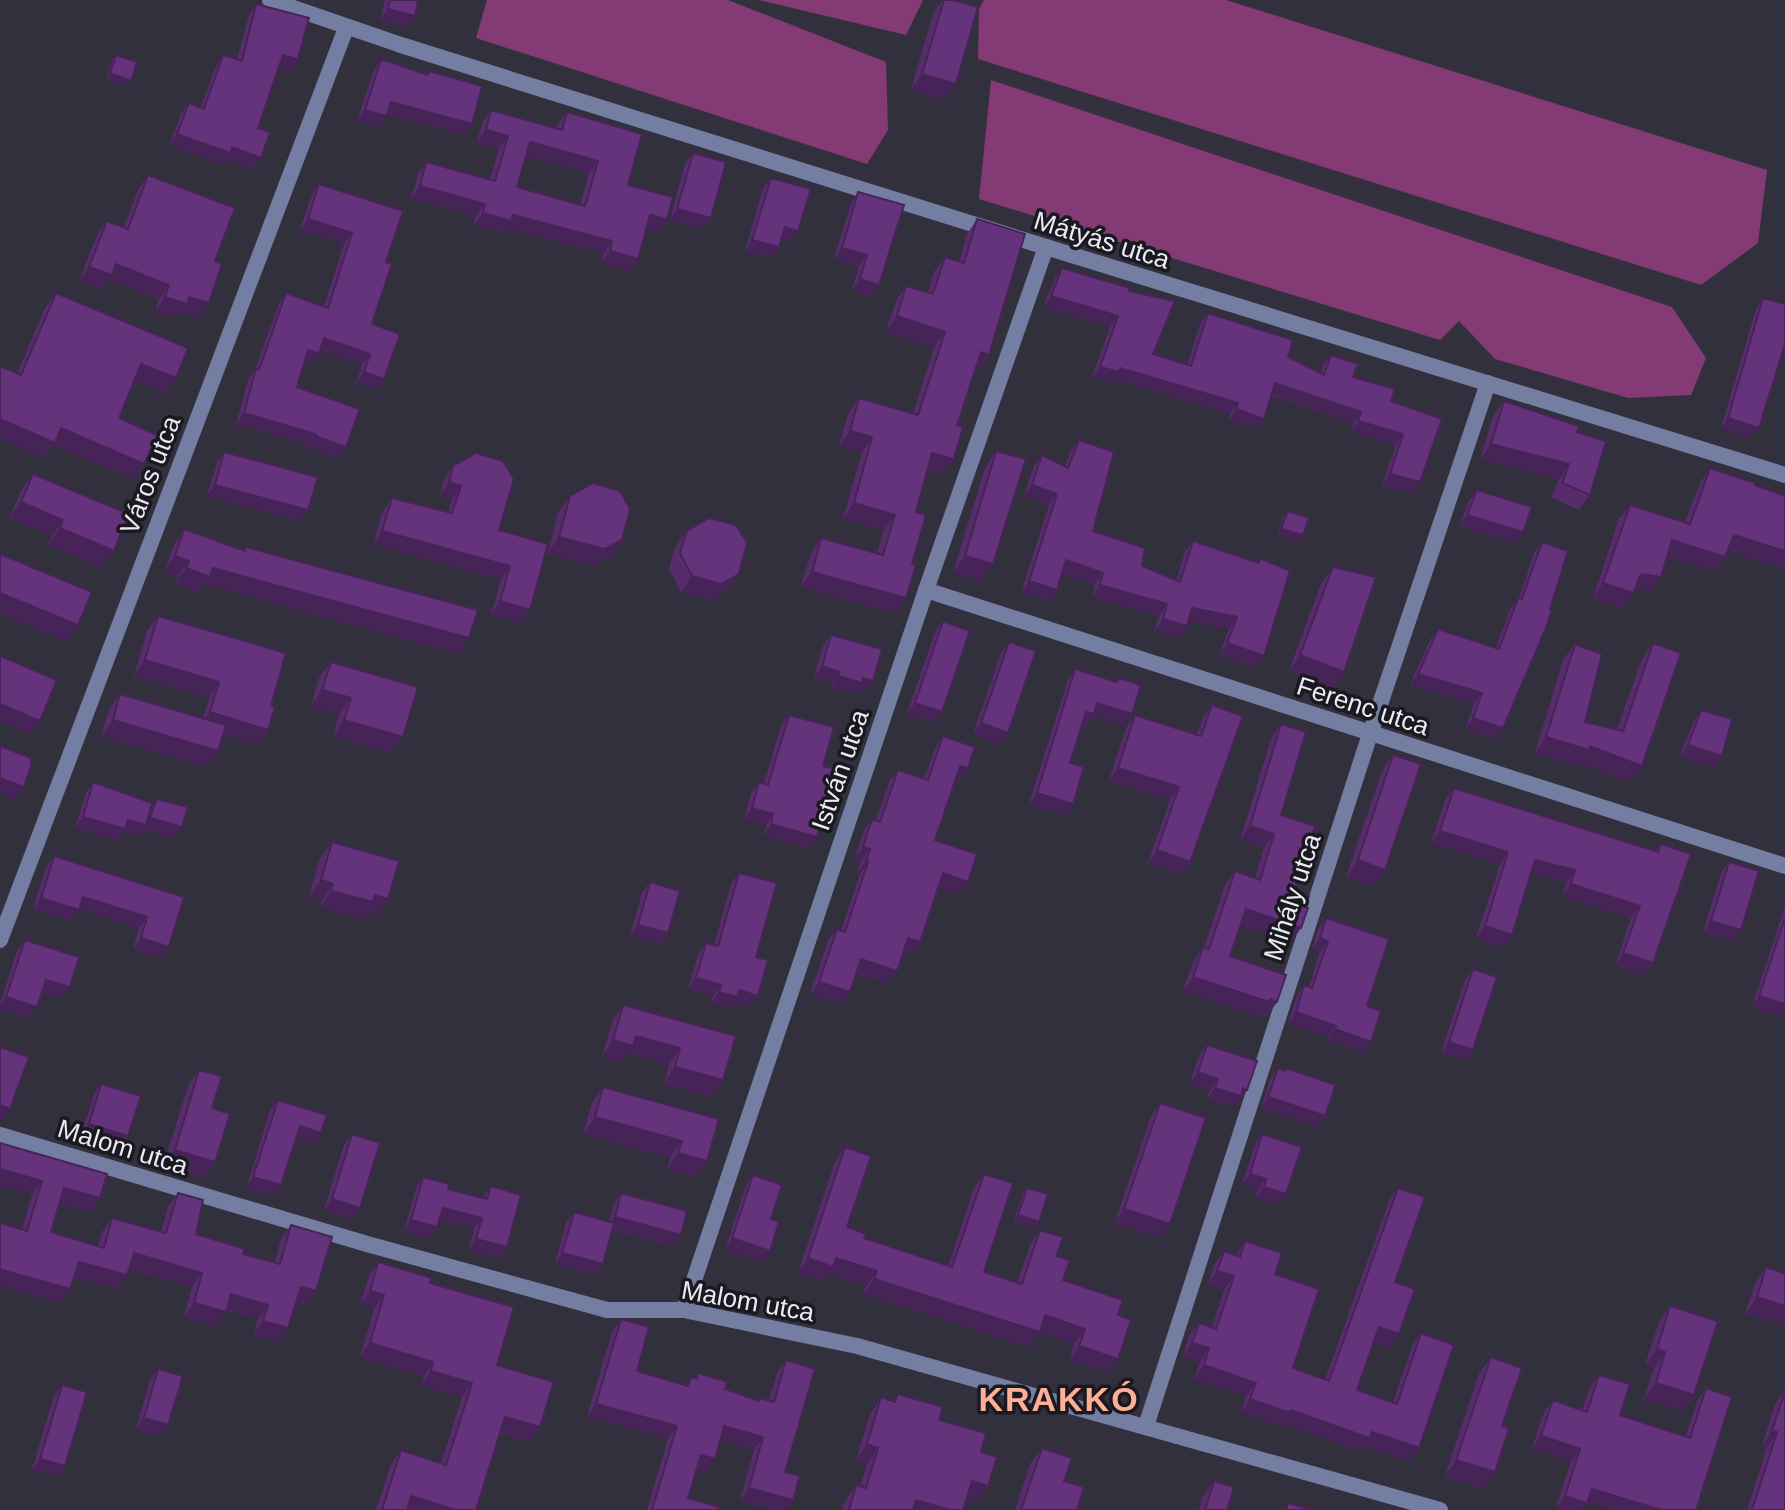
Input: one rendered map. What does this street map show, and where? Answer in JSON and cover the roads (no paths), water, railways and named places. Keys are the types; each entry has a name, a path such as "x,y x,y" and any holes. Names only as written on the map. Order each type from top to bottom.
{"street":[{"name":"Mátyás utca","path":"270,0 346,28 1785,475"},
{"name":"Város utca","path":"0,940 346,28"},
{"name":"István utca","path":"684,1310 926,590 1046,247"},
{"name":"Mihály utca","path":"1146,1426 1370,734 1488,383"},
{"name":"Ferenc utca","path":"926,590 1785,866"},
{"name":"Malom utca","path":"0,1135 367,1244 607,1310 684,1310 857,1346 1440,1510"}],"district":[{"name":"KRAKKÓ","path":"1059,1399"}]}
